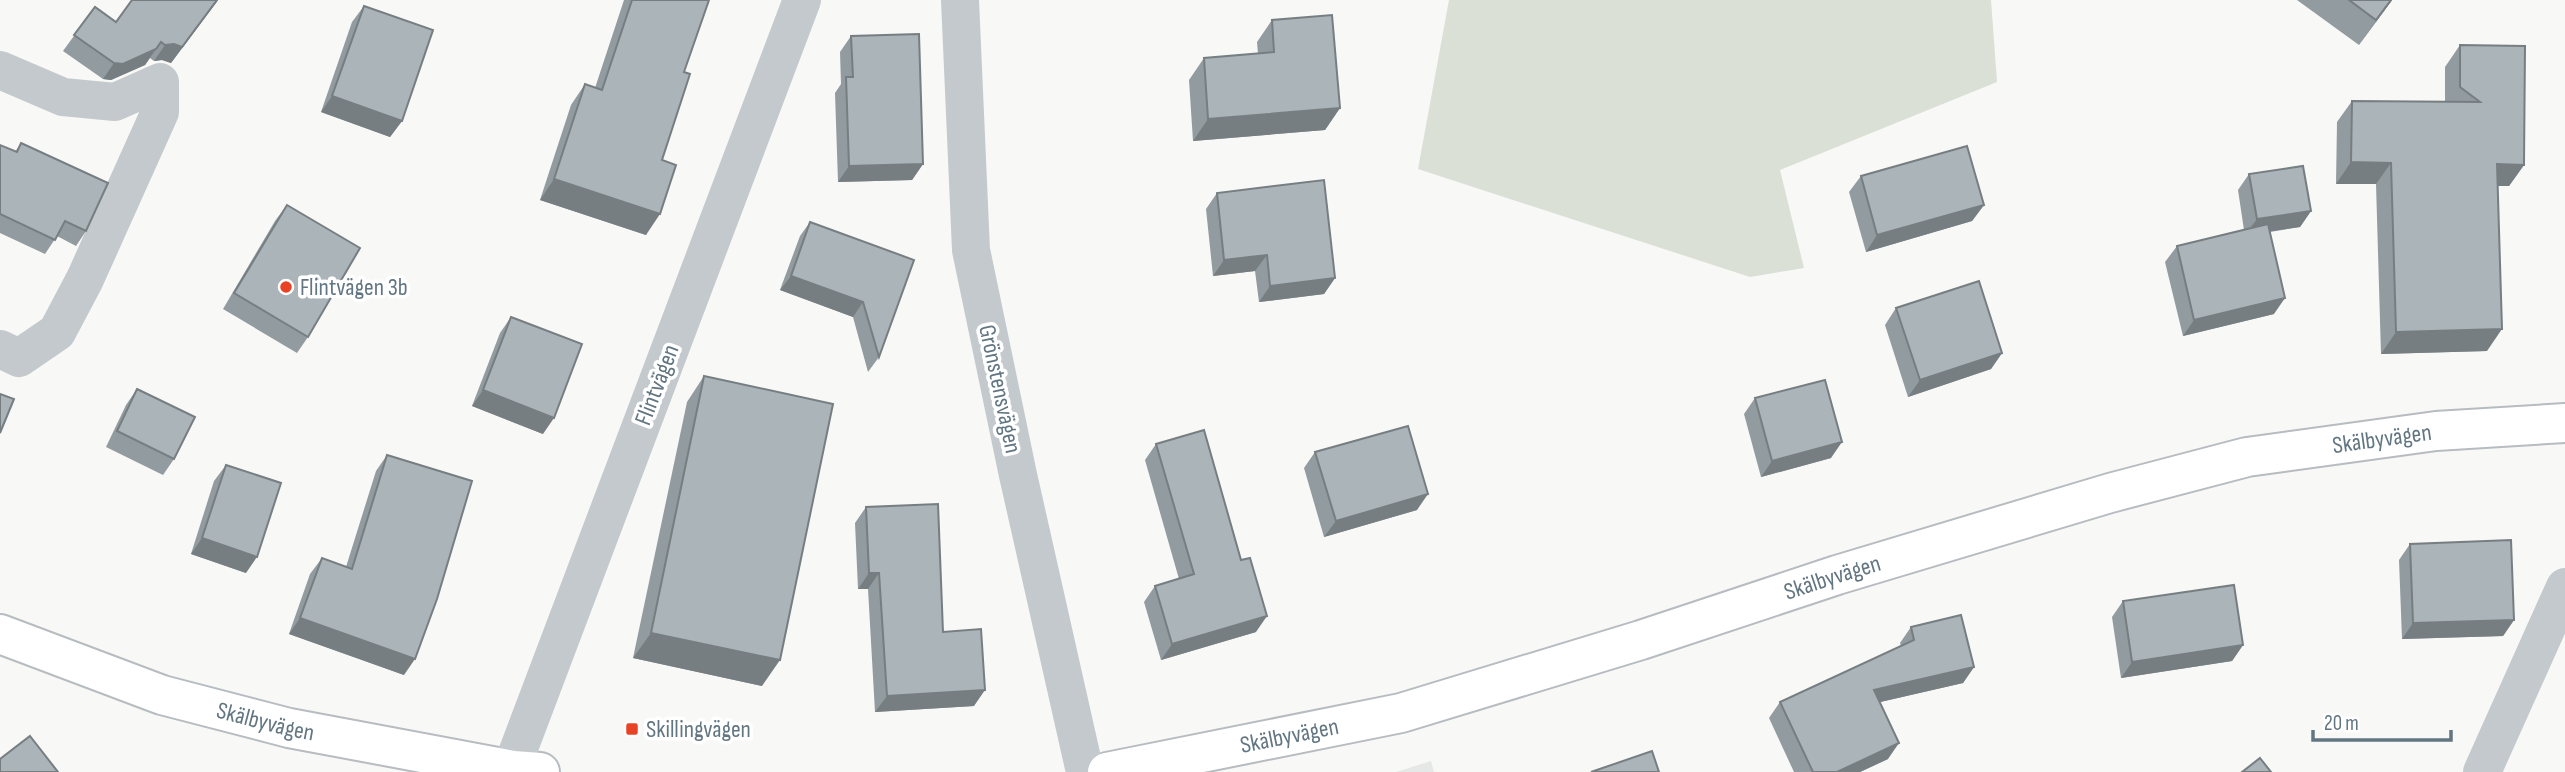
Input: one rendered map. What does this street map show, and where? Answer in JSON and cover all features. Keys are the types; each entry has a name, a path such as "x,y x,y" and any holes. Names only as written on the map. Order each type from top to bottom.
{"street":[{"name":"Flintvägen","path":"521,771 802,0"},
{"name":"Grönstensvägen","path":"960,0 971,250 1085,772"},
{"path":"0,70 63,97 115,102 160,82 160,112 85,279 57,332 9,354"},
{"name":"Skälbyvägen","path":"1107,772 1401,713 1641,640 1837,575 2110,493 2247,457 2436,431 2565,423"},
{"path":"2482,772 2565,587"},
{"name":"Skälbyvägen","path":"0,634 162,695 289,728 521,771"}],"shaded area":[{"path":"1449,0 1991,0 1997,82 1780,170 1804,268 1750,277 1418,169"},
{"path":"1431,761 1434,772 1396,772"}],"building":[{"path":"132,0 217,0 182,47 161,42 156,49 123,64 114,63 74,35 95,7 116,22"},
{"path":"632,0 709,0 684,72 690,74 662,160 676,165 660,214 554,179 585,84 602,90"},
{"path":"2349,0 2391,0 2376,20"},
{"path":"364,6 433,30 402,121 332,96"},
{"path":"1332,15 1340,108 1208,119 1204,58 1274,52 1272,20"},
{"path":"919,34 923,164 849,166 846,77 853,77 851,36"},
{"path":"2460,45 2525,46 2524,165 2497,164 2502,329 2396,332 2391,163 2351,162 2352,101 2480,102 2460,87"},
{"path":"21,143 108,183 86,231 65,221 55,240 0,214 0,145 17,152"},
{"path":"1967,146 1984,205 1877,235 1861,176"},
{"path":"2303,166 2311,211 2257,219 2249,174"},
{"path":"1324,180 1335,278 1270,286 1267,255 1224,260 1217,193"},
{"name":"Flintvägen 3b","path":"287,205 360,248 308,337 234,293"},
{"path":"810,222 914,260 879,357 863,302 791,276"},
{"path":"2268,224 2285,298 2194,320 2177,246"},
{"path":"1979,281 2002,353 1920,380 1896,308"},
{"path":"511,317 582,344 554,418 483,390"},
{"path":"704,376 833,404 780,660 651,633"},
{"path":"1825,380 1842,442 1772,461 1755,398"},
{"path":"137,389 195,417 174,459 117,431"},
{"path":"0,394 14,399 0,433"},
{"path":"1408,426 1428,494 1336,521 1315,452"},
{"path":"1204,430 1241,560 1250,558 1267,616 1172,644 1155,586 1194,574 1156,444"},
{"path":"387,455 472,481 437,599 415,659 300,618 322,558 352,569"},
{"path":"226,465 281,483 257,557 202,538"},
{"path":"938,504 943,632 981,629 985,690 887,696 879,573 869,573 866,507"},
{"path":"2511,540 2514,620 2413,623 2410,544"},
{"path":"2234,585 2243,645 2132,662 2123,601"},
{"path":"1961,615 1974,667 1874,690 1899,743 1837,772 1813,772 1780,702 1914,640 1911,627"},
{"path":"30,736 58,772 0,772 0,759"},
{"path":"1652,751 1659,772 1591,772"},
{"path":"2260,758 2271,772 2242,772"}],"place":[{"name":"Flintvägen 3b","path":"286,287"},
{"name":"Skillingvägen","path":"632,729"}]}
